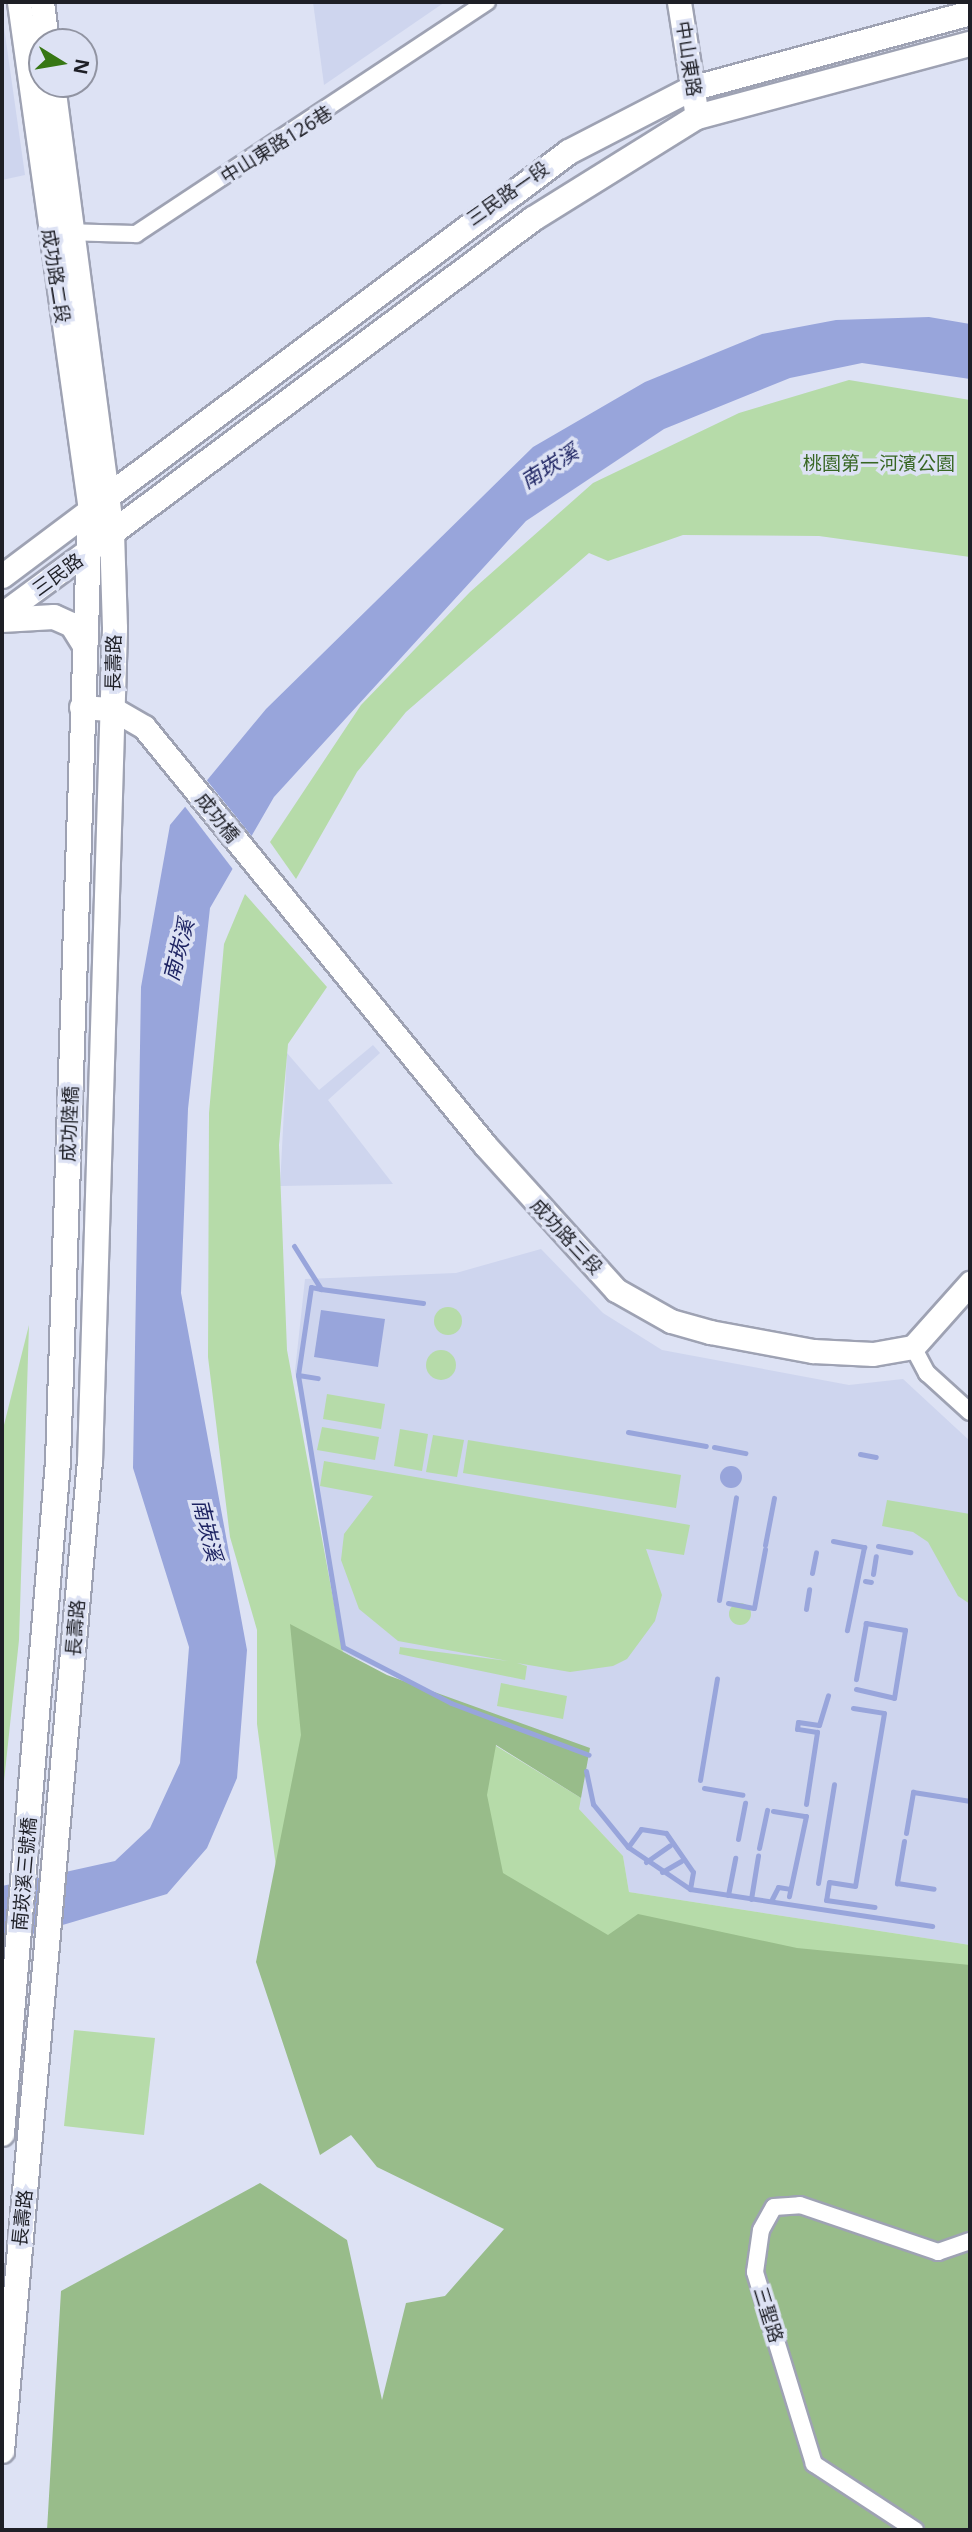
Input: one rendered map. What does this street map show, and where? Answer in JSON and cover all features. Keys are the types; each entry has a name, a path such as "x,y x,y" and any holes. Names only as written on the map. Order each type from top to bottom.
{"main road":[{"name":"三民路一段","path":"100,504 363,300 569,152 691,89 970,13"},
{"name":"三民路一段","path":"112,533 533,219 697,117 970,44"},
{"path":"363,300 383,331"},
{"name":"成功路二段","path":"91,550 100,504"},
{"name":"長壽路","path":"110,792 113,709 112,533"},
{"name":"長壽路","path":"78,787 91,550"},
{"path":"2,620 54,617 72,625 85,646"},
{"name":"成功陸橋","path":"58,1461 78,787"},
{"name":"成功陸橋","path":"90,1462 110,792"},
{"name":"長壽路","path":"32,1790 58,1461"},
{"name":"長壽路","path":"62,1793 90,1462"},
{"name":"南崁溪三號橋","path":"2,2134 32,1790"},
{"name":"南崁溪三號橋","path":"46,1984 62,1793"},
{"name":"長壽路","path":"2,2451 46,1984"}],"street":[{"name":"成功路二段","path":"19,2 48,230 72,319 100,504 112,533"},
{"path":"42,2 45,28"},
{"name":"中山東路126巷","path":"48,230 136,234 487,2"},
{"name":"中山東路","path":"679,2 697,117"},
{"name":"成功路二段","path":"54,98 71,233 72,319"},
{"name":"三民路","path":"2,576 100,504"},
{"name":"三民路","path":"2,614 112,533"},
{"path":"81,707 113,709"},
{"name":"成功橋","path":"113,709 144,727 266,878"},
{"name":"成功路三段","path":"266,878 510,1174 616,1290 671,1321 710,1332 813,1352 873,1354 913,1347"},
{"path":"970,1283 913,1347 927,1373 970,1412"},
{"name":"三聖路","path":"915,2530 814,2464 755,2272 761,2230 774,2207 800,2205 938,2252 970,2241"}],"shaded area":[{"path":"313,2 445,2 324,85"},
{"path":"2,13 25,175 2,180"},
{"path":"373,1045 380,1053 328,1100 393,1184 280,1186 287,1053 319,1090"},
{"path":"541,1249 603,1313 662,1350 849,1385 903,1379 970,1441 970,1945 629,1892 623,1856 578,1808 581,1762 343,1652 295,1371 305,1279 456,1273"}],"green space":[{"name":"桃園第一河濱公園","path":"849,380 970,400 970,557 819,536 683,535 608,561 589,553 406,712 357,772 296,879 270,842 361,705 470,592 593,483 739,413"},
{"path":"245,894 327,987 288,1044 279,1145 287,1350 343,1652 581,1798 579,1809 623,1856 629,1892 970,1945 970,2530 281,1904 257,1724 257,1630 230,1537 208,1357 209,1113 224,944"},
{"path":"448,1307 458,1311 462,1321 458,1331 448,1335 438,1331 434,1321 438,1311"},
{"path":"29,1325 19,1640 2,1800 2,1433"},
{"path":"441,1350 447,1351 455,1359 455,1371 447,1379 441,1380 435,1379 427,1371 426,1365 427,1359 435,1351"},
{"path":"327,1394 385,1404 381,1429 323,1419"},
{"path":"322,1427 379,1437 375,1460 317,1450"},
{"path":"400,1429 428,1434 422,1471 394,1466"},
{"path":"433,1435 464,1440 457,1477 426,1472"},
{"path":"468,1440 681,1475 676,1508 463,1473"},
{"path":"324,1461 690,1525 684,1555 646,1549 662,1595 655,1621 627,1659 613,1666 570,1672 517,1663 527,1666 525,1680 399,1654 400,1647 508,1661 398,1641 359,1609 341,1560 344,1534 373,1496 320,1486"},
{"path":"887,1500 970,1514 970,1604 958,1596 928,1542 913,1532 882,1526"},
{"path":"740,1603 748,1606 751,1614 748,1622 740,1625 732,1622 729,1614 732,1606"},
{"path":"290,1624 387,1675 590,1748 581,1798 496,1745 487,1795 503,1873 608,1935 638,1914 797,1948 970,1965 970,2530 47,2530 61,2291 260,2183 347,2240 382,2400 406,2303 445,2296 504,2229 377,2167 351,2135 320,2155 256,1962 301,1735"},
{"path":"501,1683 567,1696 563,1719 497,1706"},
{"path":"74,2030 155,2038 144,2135 64,2126"}],"water":[{"name":"南崁溪","path":"929,317 970,324 970,379 862,363 790,378 664,429 526,521 274,797 210,908 188,1109 181,1293 247,1650 237,1778 207,1848 167,1894 2,1943 2,1886 115,1861 150,1828 180,1763 189,1647 133,1468 141,987 170,825 266,709 533,447 645,382 762,334 836,320"},
{"path":"321,1310 385,1319 378,1367 314,1357"},
{"path":"731,1466 739,1469 742,1477 739,1485 731,1488 723,1485 720,1477 723,1469"}],"pier":[{"path":"205,778 254,839 235,872 183,804"}],"waterway":[{"path":"294,1246 321,1289 311,1287 298,1375 343,1647 451,1703 589,1755"},
{"path":"321,1289 423,1303"},
{"path":"298,1375 318,1378"},
{"path":"628,1432 706,1446"},
{"path":"714,1447 745,1453"},
{"path":"860,1454 876,1457"},
{"path":"719,1600 736,1497"},
{"path":"765,1545 774,1498"},
{"path":"833,1541 864,1547 847,1630"},
{"path":"878,1546 910,1552"},
{"path":"728,1603 754,1608 765,1549"},
{"path":"812,1573 816,1552"},
{"path":"873,1574 876,1556"},
{"path":"865,1581 871,1582"},
{"path":"806,1609 809,1589"},
{"path":"856,1679 866,1623 905,1630 894,1698 856,1689"},
{"path":"700,1780 717,1678"},
{"path":"806,1804 817,1732 797,1729 798,1722 819,1725 828,1695"},
{"path":"853,1708 884,1713 855,1886 829,1882 826,1900 874,1907"},
{"path":"586,1771 593,1804 628,1847 690,1889 932,1926"},
{"path":"818,1883 834,1784"},
{"path":"704,1788 742,1795"},
{"path":"906,1833 913,1792 970,1801"},
{"path":"738,1839 745,1803"},
{"path":"759,1848 767,1810"},
{"path":"773,1811 806,1816 789,1896"},
{"path":"628,1847 641,1829 666,1833 693,1872 690,1889"},
{"path":"904,1841 897,1883 934,1889"},
{"path":"646,1862 670,1845"},
{"path":"751,1899 758,1856"},
{"path":"728,1895 735,1858"},
{"path":"662,1872 681,1861"},
{"path":"772,1899 778,1887 790,1889"}]}
